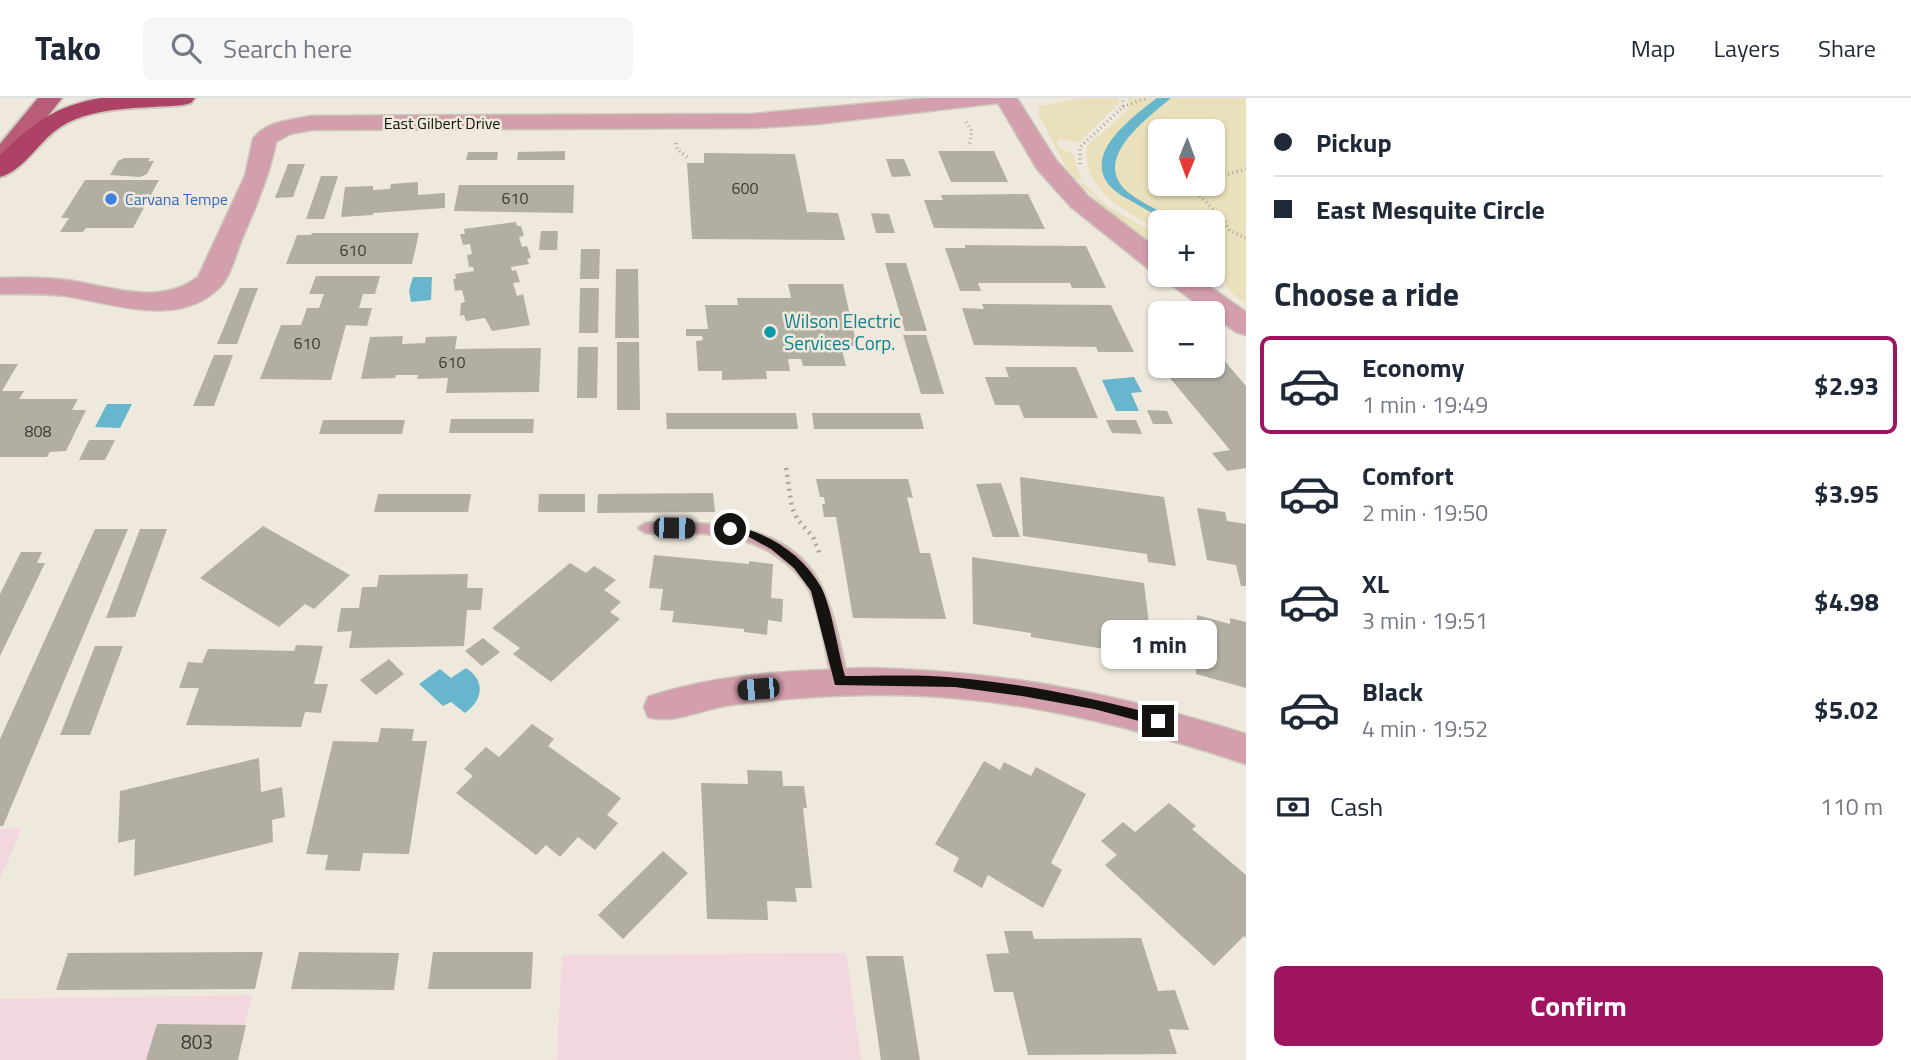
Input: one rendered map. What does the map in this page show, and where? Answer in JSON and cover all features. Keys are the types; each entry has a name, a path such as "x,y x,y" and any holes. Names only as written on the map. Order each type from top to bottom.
{"highway":[{"path":"0,169 48,125 62,116 100,106 183,98"}],"main road":[{"path":"0,160 50,98"}],"street":[{"name":"East Gilbert Drive","path":"0,286 63,288 141,302 169,301 197,291 209,281 257,176 265,139 276,131 298,124 752,121 818,117 991,98"},
{"path":"1006,98 1046,164 1080,202 1148,255"},
{"path":"1192,287 1246,326"},
{"path":"660,707 730,691 840,681 955,682 1094,704 1180,726 1246,750"}],"lane":[{"path":"646,528 730,529 751,533 791,558 816,589 840,681"}],"path":[{"path":"1123,98 1123,107"},
{"path":"1083,173 1080,147 1123,107 1146,98"},
{"path":"960,117 972,131 969,147"},
{"path":"1225,175 1246,169"},
{"path":"1200,196 1223,218 1230,231 1246,237"},
{"path":"786,468 792,508 798,520 813,537 823,563"}],"shaded area":[{"path":"22,828 0,878 0,829"},
{"path":"846,953 861,1060 557,1060 562,955"},
{"path":"252,995 237,1060 0,1060 0,999"}],"sand":[{"path":"1080,98 1118,98 1120,102 1078,143 1061,139 1057,142 1059,148 1073,154 1081,179 1077,180 1068,171 1038,113 1040,106"},
{"path":"1128,98 1246,98 1246,303 1231,292 1225,283 1225,210 1148,210 1148,223 1120,207 1098,187 1087,162 1087,146 1129,109"},
{"path":"1078,182 1083,183 1107,206 1148,230 1148,239 1107,210"}],"water":[{"path":"1157,98 1171,98 1126,141 1118,154 1115,167 1118,180 1129,193 1158,210 1148,210 1124,197 1111,187 1103,174 1102,162 1106,149 1124,125"},
{"path":"413,277 432,277 431,300 411,302 409,290"},
{"path":"1134,377 1142,392 1131,393 1139,411 1116,411 1102,380"},
{"path":"107,404 132,404 120,428 95,427"},
{"path":"466,668 477,679 480,691 476,702 465,713 451,702 443,706 419,684 440,669 451,678"}],"building":[{"path":"565,151 565,160 517,160 518,152"},
{"path":"938,151 994,151 1008,182 951,182"},
{"path":"468,152 498,152 497,160 466,160"},
{"path":"704,153 795,154 807,212 838,213 845,240 692,239 687,163 704,163"},
{"path":"124,158 150,158 148,161 154,161 147,174 140,177 110,175 118,161"},
{"path":"886,159 904,159 911,176 892,177"},
{"path":"288,164 305,164 293,197 275,198"},
{"path":"321,176 338,176 324,219 306,219"},
{"name":"Carvana Tempe","path":"85,180 159,180 133,228 86,228 83,232 60,232 69,218 61,218"},
{"path":"418,182 418,195 445,193 445,208 341,217 345,187 373,186 373,190 390,189 391,184"},
{"path":"459,185 574,185 573,213 454,211"},
{"path":"1028,194 1045,229 934,228 924,200 943,200 941,195"},
{"path":"871,213 889,214 895,233 876,233"},
{"path":"516,222 517,226 521,226 524,236 519,237 522,247 527,246 531,258 527,259 529,264 511,267 512,271 516,270 520,282 513,283 517,296 523,294 530,325 492,331 485,318 466,321 464,315 460,316 461,303 465,302 462,290 455,291 453,279 456,279 455,274 474,271 473,267 469,267 467,255 472,254 470,244 463,245 460,234 465,234 464,229"},
{"path":"541,231 558,231 557,250 539,250"},
{"path":"419,233 412,264 286,264 297,235"},
{"path":"965,245 1086,246 1106,288 1072,288 1070,283 978,283 981,291 960,291 945,248 965,248"},
{"path":"581,249 600,249 599,279 580,279"},
{"path":"885,263 906,263 927,331 905,331"},
{"path":"616,269 638,269 639,338 615,338"},
{"path":"316,276 380,276 375,294 363,294 359,308 372,308 367,326 346,325 331,380 260,379 281,325 301,325 307,308 319,308 324,294 309,294"},
{"name":"Wilson Electric Services Corp.","path":"788,284 843,284 857,346 841,346 846,366 803,366 801,359 788,359 790,371 766,371 767,379 722,380 722,371 698,371 696,341 703,340 702,336 686,336 686,329 708,329 705,305 738,305 737,298 791,298"},
{"path":"240,288 258,288 237,344 217,344"},
{"path":"580,288 599,288 598,333 579,333"},
{"path":"982,304 1111,305 1134,352 1098,352 1096,347 974,345 962,308 984,309"},
{"path":"903,335 926,335 944,394 921,394"},
{"path":"403,336 402,344 425,343 426,337 457,336 455,349 541,348 539,392 446,393 448,378 417,379 418,375 361,379 370,337"},
{"path":"617,342 639,342 640,410 617,410"},
{"path":"578,347 598,347 597,398 577,398"},
{"path":"214,355 233,355 214,406 193,406"},
{"path":"1225,361 1246,386 1246,468 1227,471 1212,453 1230,450 1170,378 1225,378"},
{"path":"0,364 18,364 2,391 24,391 19,399 78,399 72,410 86,410 66,451 50,452 47,457 0,457"},
{"path":"1005,367 1076,367 1098,418 1024,418 1019,405 995,405 985,377 1009,377"},
{"path":"1147,410 1167,411 1173,424 1153,424"},
{"path":"666,413 796,413 798,429 667,429"},
{"path":"812,413 920,413 924,429 814,429"},
{"path":"451,419 534,419 533,433 449,433"},
{"path":"323,420 405,420 402,434 319,434"},
{"path":"1106,420 1136,420 1142,434 1112,433"},
{"path":"89,440 115,440 105,460 79,460"},
{"path":"1020,477 1164,497 1176,566 1148,562 1147,554 1023,536"},
{"path":"816,479 908,479 913,498 907,497 920,553 930,553 946,619 853,618 836,517 824,517 824,497 820,497"},
{"path":"1001,483 1020,537 993,537 976,484"},
{"path":"713,493 715,512 597,513 598,494"},
{"path":"378,494 471,494 468,512 374,512"},
{"path":"539,494 585,494 585,512 538,512"},
{"path":"1197,508 1225,512 1227,521 1246,524 1246,586 1241,586 1236,565 1207,560"},
{"path":"263,526 350,575 314,609 305,604 279,627 200,578"},
{"path":"95,529 128,529 3,826 0,826 0,739"},
{"path":"140,529 167,529 135,617 106,618"},
{"path":"21,552 42,552 37,563 45,563 0,656 0,594"},
{"path":"654,555 773,564 771,598 783,599 782,622 768,620 767,635 744,632 744,629 672,622 674,611 660,610 663,589 649,588"},
{"path":"972,557 1144,583 1153,657 1031,637 1031,633 973,624"},
{"path":"570,563 586,573 594,566 616,580 604,590 621,602 610,612 620,619 551,682 513,654 520,648 492,628"},
{"path":"468,574 467,588 483,588 481,610 467,610 464,646 349,648 352,631 337,632 341,608 359,608 362,587 377,587 379,575"},
{"path":"1197,615 1230,624 1230,618 1246,622 1246,688 1196,674"},
{"path":"483,638 500,652 482,666 465,651"},
{"path":"296,645 323,646 314,684 328,684 321,713 305,712 301,727 186,725 199,688 179,688 188,662 202,663 208,649 294,651"},
{"path":"95,646 123,646 90,735 60,735"},
{"path":"389,659 404,674 376,695 360,680"},
{"path":"532,724 554,739 548,746 621,798 607,815 618,823 595,850 578,837 560,857 546,845 536,855 456,793 473,776 464,769 486,747 499,757"},
{"path":"381,728 414,729 412,741 427,741 409,854 363,853 360,871 325,870 328,855 306,854 333,741 378,742"},
{"path":"259,758 261,792 282,787 285,817 272,820 273,842 134,876 135,839 118,843 120,791"},
{"path":"984,761 1000,770 1004,762 1031,776 1036,767 1086,794 1051,863 1062,870 1043,908 988,875 982,888 953,871 959,858 935,844"},
{"path":"747,770 782,771 783,786 804,786 807,808 803,808 812,888 795,888 797,902 767,901 768,920 707,919 701,783 748,784"},
{"path":"1169,803 1196,826 1192,829 1246,875 1246,938 1244,936 1214,966 1105,865 1117,855 1101,841 1123,822 1135,832"},
{"path":"663,851 688,873 623,939 598,915"},
{"path":"1004,931 1032,931 1034,939 1141,938 1158,991 1175,990 1189,1030 1169,1029 1177,1054 1028,1055 1013,992 994,992 986,954 1009,953"},
{"path":"263,952 255,989 56,990 68,953"},
{"path":"299,952 399,953 394,990 291,989"},
{"path":"433,952 533,952 531,989 428,989"},
{"path":"866,956 903,956 920,1060 881,1060"},
{"path":"157,1024 246,1025 238,1060 146,1060"}],"place":[{"name":"Carvana Tempe","path":"111,199"},
{"name":"Wilson Electric Services Corp.","path":"770,332"}],"route":[{"path":"730,529 751,533 775,546 798,565 816,589 840,681 955,682 1094,704 1158,721"}]}
